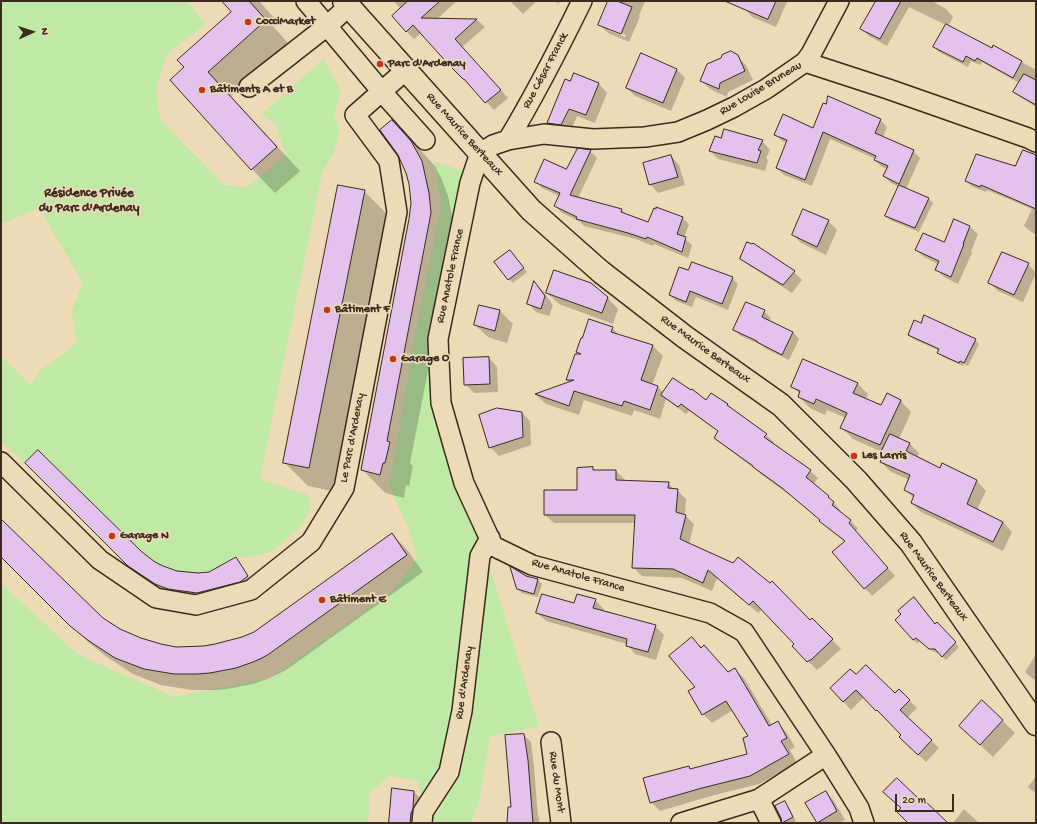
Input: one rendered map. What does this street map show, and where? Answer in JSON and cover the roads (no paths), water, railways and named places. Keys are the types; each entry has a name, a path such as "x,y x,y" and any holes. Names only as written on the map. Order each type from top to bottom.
{"main road":[{"name":"Rue Maurice Berteaux","path":"347,4 531,210 596,267 685,337 781,406 856,480 911,543 1036,724"}],"street":[{"path":"306,1 382,92 425,140"},
{"name":"Rue César Franck","path":"508,140 527,109 582,1"},
{"path":"805,62 811,54 839,1"},
{"path":"250,88 327,26 347,4"},
{"name":"Rue Louise Bruneau","path":"480,153 493,145 508,140 544,134 593,139 645,137 678,132 734,108 766,89 805,62 896,91 1036,142"},
{"path":"382,92 406,70"},
{"name":"Le Parc d'Ardenay","path":"1,462 100,560 156,598 196,605 251,590 311,542 344,488 397,212 389,161 355,115 382,92"},
{"name":"Rue Anatole France","path":"480,153 470,183 438,339 441,403 464,483 493,546 532,564 710,613 744,632 826,754 859,808 864,823"},
{"name":"Rue d'Ardenay","path":"422,823 423,812 449,772 462,711 480,556 490,538"},
{"name":"Rue du Mont","path":"550,742 561,823"},
{"path":"681,823 760,799 826,754"},
{"path":"760,799 771,823"}],"place":[{"name":"CocciMarket","path":"248,22"},
{"name":"Parc d'Ardenay","path":"380,64"},
{"name":"Bâtiments A et B","path":"202,90"},
{"name":"Bâtiment F","path":"327,310"},
{"name":"Garage O","path":"393,359"},
{"name":"Les Larris","path":"854,456"},
{"name":"Garage N","path":"112,536"},
{"name":"Bâtiment E","path":"322,600"}],"district":[{"name":"Résidence Privée du Parc d'Ardenay","path":"89,202"}]}
